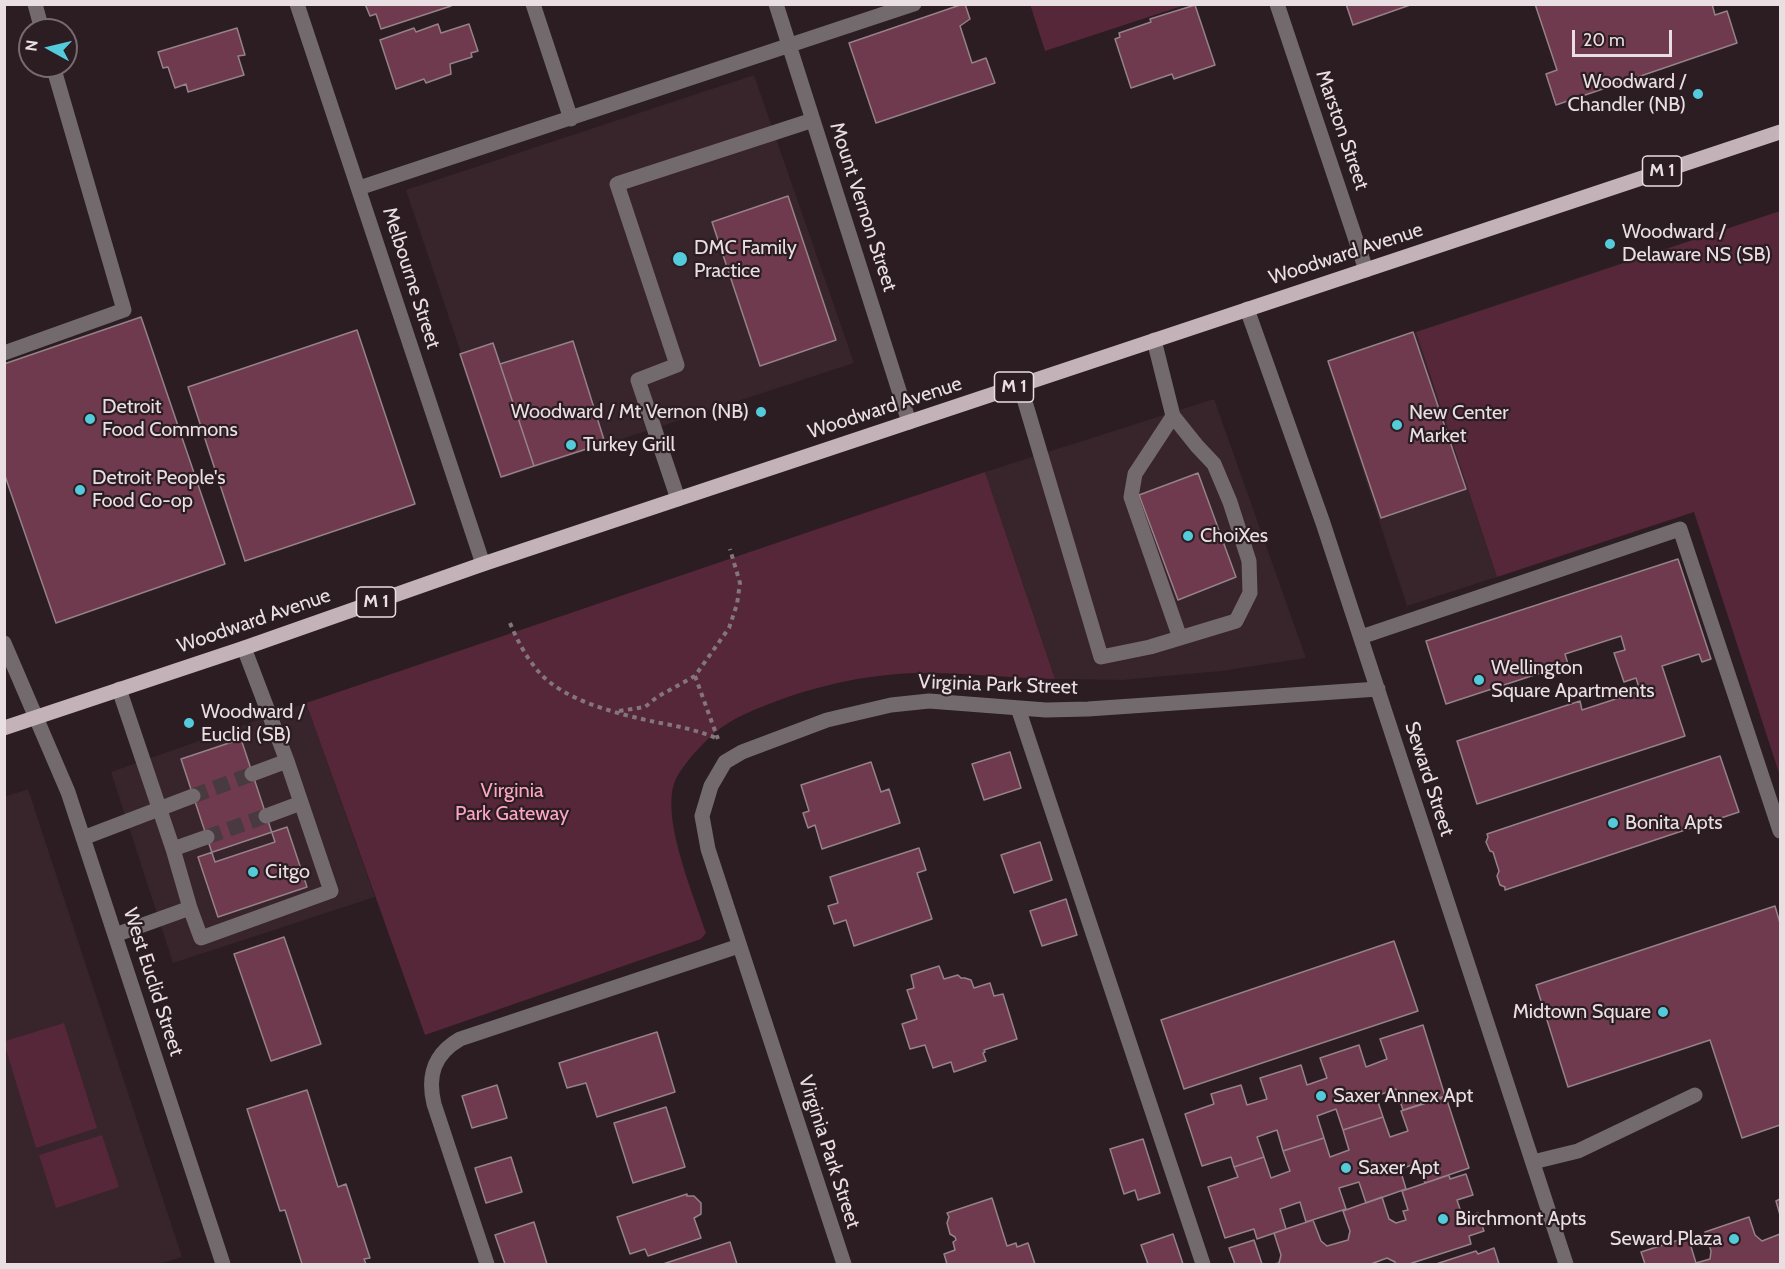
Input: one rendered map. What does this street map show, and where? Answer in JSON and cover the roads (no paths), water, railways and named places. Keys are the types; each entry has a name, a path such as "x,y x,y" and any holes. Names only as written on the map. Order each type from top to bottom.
{"main road":[{"name":"Woodward Avenue","path":"4,728 244,648 483,564 1780,132"}],"street":[{"name":"Melbourne Street","path":"297,4 483,564"},
{"path":"533,4 571,119"},
{"name":"Mount Vernon Street","path":"776,4 909,422"},
{"path":"359,188 914,4"},
{"name":"Marston Street","path":"1277,4 1366,270"},
{"path":"4,353 124,310 56,78"},
{"path":"678,499 638,380 677,365 617,184 813,120"},
{"name":"Seward Street","path":"1246,309 1361,636 1566,1264"},
{"path":"1020,385 1101,657 1180,638 1236,621 1250,593 1249,561 1230,502 1214,464 1173,416 1154,340"},
{"path":"1173,416 1135,474 1131,497 1180,638"},
{"path":"1361,636 1680,529 1780,831"},
{"name":"West Euclid Street","path":"4,643 69,792 223,1264"},
{"path":"119,689 201,938 331,891 287,761 244,648"},
{"name":"Virginia Park Street","path":"844,1264 708,849 702,816 711,786 725,762 742,752 826,720 891,705 929,701 1017,708 1089,709 1378,690"},
{"path":"1017,708 1203,1264"},
{"path":"252,774 287,761"},
{"path":"83,838 193,796"},
{"path":"266,816 302,804"},
{"path":"173,849 207,837"},
{"path":"115,935 190,908"},
{"path":"487,1264 430,1089 432,1076 442,1053 460,1039 739,946"},
{"path":"1533,1162 1578,1151 1695,1095"}],"tunnel":[{"path":"193,796 252,774"},
{"path":"207,837 266,816"}],"place":[{"name":"Woodward / Chandler (NB)","path":"1698,94"},
{"name":"Woodward / Delaware NS (SB)","path":"1610,244"},
{"name":"DMC Family Practice","path":"680,259"},
{"name":"Woodward / Mt Vernon (NB)","path":"761,412"},
{"name":"Detroit Food Commons","path":"90,419"},
{"name":"New Center Market","path":"1397,425"},
{"name":"Turkey Grill","path":"571,445"},
{"name":"Detroit People's Food Co-op","path":"80,490"},
{"name":"ChoiXes","path":"1188,536"},
{"name":"Wellington Square Apartments","path":"1479,680"},
{"name":"Woodward / Euclid (SB)","path":"189,723"},
{"name":"Bonita Apts","path":"1613,823"},
{"name":"Citgo","path":"253,872"},
{"name":"Midtown Square","path":"1663,1012"},
{"name":"Saxer Annex Apt","path":"1321,1096"},
{"name":"Saxer Apt","path":"1346,1168"},
{"name":"Birchmont Apts","path":"1443,1219"},
{"name":"Seward Plaza","path":"1734,1239"}],"park label":[{"name":"Virginia Park Gateway","path":"512,802"}]}
